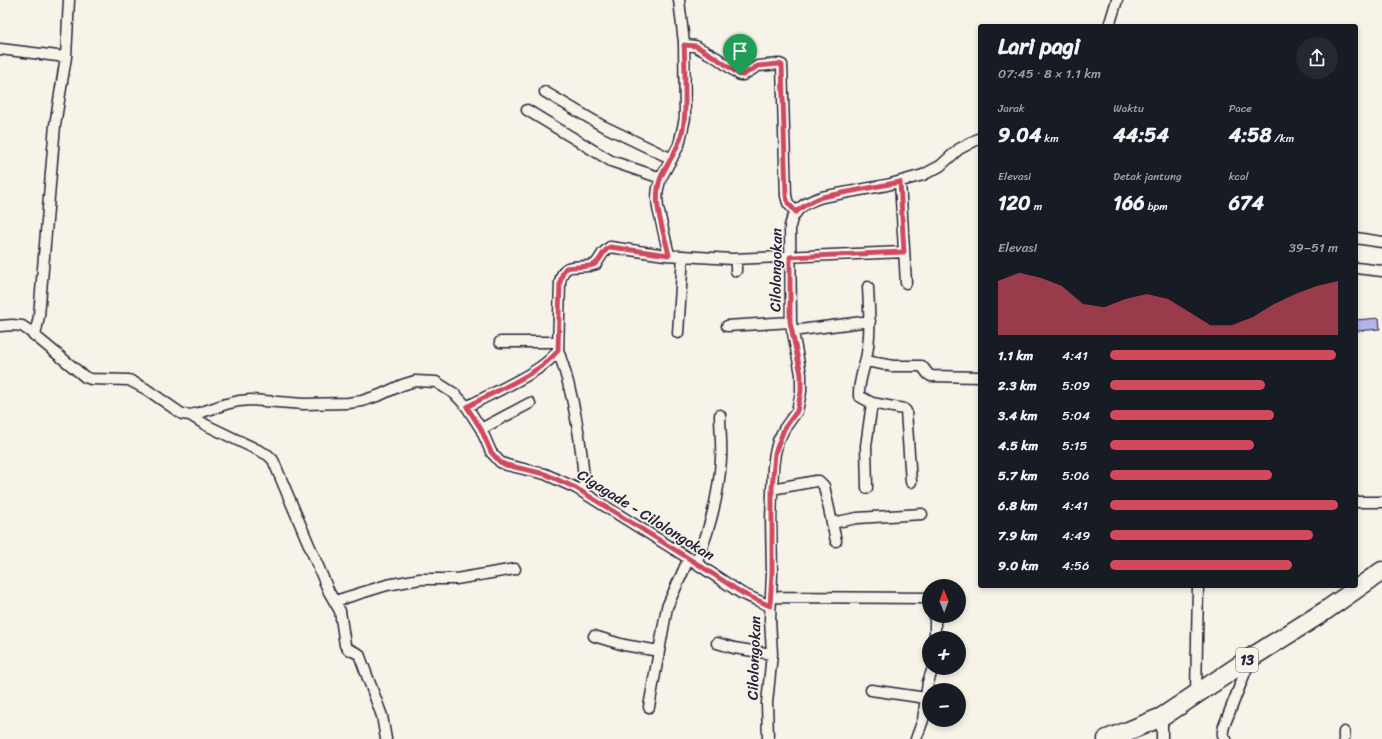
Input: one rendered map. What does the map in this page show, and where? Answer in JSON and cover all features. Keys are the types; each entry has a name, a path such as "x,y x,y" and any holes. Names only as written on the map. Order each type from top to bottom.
{"highway":[{"name":"13","path":"1358,587 1382,571"},
{"name":"13","path":"1107,739 1162,717 1357,588"}],"street":[{"path":"35,336 39,316 55,125 66,57 69,0"},
{"path":"669,255 658,208 657,197 661,178 679,145 685,118 684,44 679,0"},
{"path":"1110,24 1118,0"},
{"path":"684,44 696,46 740,75 743,75 758,66 782,65 786,196 788,203 796,212"},
{"path":"0,49 66,57"},
{"path":"546,92 602,125 672,159"},
{"path":"527,110 611,160 661,178"},
{"name":"Cilolongokan","path":"768,739 767,703 772,654 770,619 772,574 772,489 775,453 784,429 797,411 801,392 801,374 791,326 790,226 793,216 803,206 812,200 900,182 923,175 940,166 960,149 978,139"},
{"path":"900,182 906,283"},
{"path":"1358,238 1382,242"},
{"path":"585,493 584,464 577,421 558,346 560,282 566,268 593,266 598,262 603,253 610,247 669,255 736,259 904,252"},
{"path":"678,333 683,256"},
{"path":"736,259 736,271"},
{"path":"1358,268 1382,271"},
{"path":"868,287 870,320 866,361 859,388 859,396 862,399 872,403 904,408 906,411 911,482"},
{"path":"727,326 791,326 870,320"},
{"path":"0,326 22,326 85,377 91,379 129,380 146,389 182,414 190,415 206,425 268,455 272,460 341,615 345,645 348,649 359,654 382,716 386,739"},
{"path":"500,342 558,346"},
{"path":"467,407 532,372 554,356 558,346"},
{"path":"866,361 892,366 922,366 931,376 978,377"},
{"name":"Cigagade - Cilolongokan","path":"190,415 226,404 251,400 304,404 348,403 362,401 415,381 436,382 455,394 467,407 481,429 491,452 500,462 506,465 545,474 560,480 585,493 742,593 771,602"},
{"path":"481,429 530,403"},
{"path":"866,488 866,446 872,403"},
{"path":"649,707 667,607 692,560 706,539 716,497 721,458 720,415"},
{"path":"772,489 819,481 824,486 836,541"},
{"path":"1358,502 1382,502"},
{"path":"832,523 857,518 922,514"},
{"path":"335,601 387,585 430,578 456,579 515,569"},
{"path":"1196,695 1198,588"},
{"path":"771,602 922,598"},
{"path":"594,636 624,645 659,651"},
{"path":"717,643 734,648 772,654"},
{"path":"1226,739 1222,732 1252,657"},
{"path":"871,690 922,697"},
{"path":"1162,717 1162,739"},
{"path":"916,739 922,723"}],"building":[{"path":"1379,318 1380,329 1358,331 1358,320"}],"route":[{"path":"684,45 696,46 740,75 743,75 761,65 779,64 783,67 786,196 788,203 796,212 812,200 822,197 900,182 904,252 790,257 790,322 801,374 801,392 797,411 784,429 778,441 775,453 772,489 772,574 770,606 732,587 576,488 545,474 506,465 500,462 495,458 488,447 481,429 467,407 532,372 554,356 558,350 560,282 566,268 593,266 598,262 606,249 610,247 669,255 658,208 657,197 661,178 679,145 683,133 685,118 684,45"}]}
